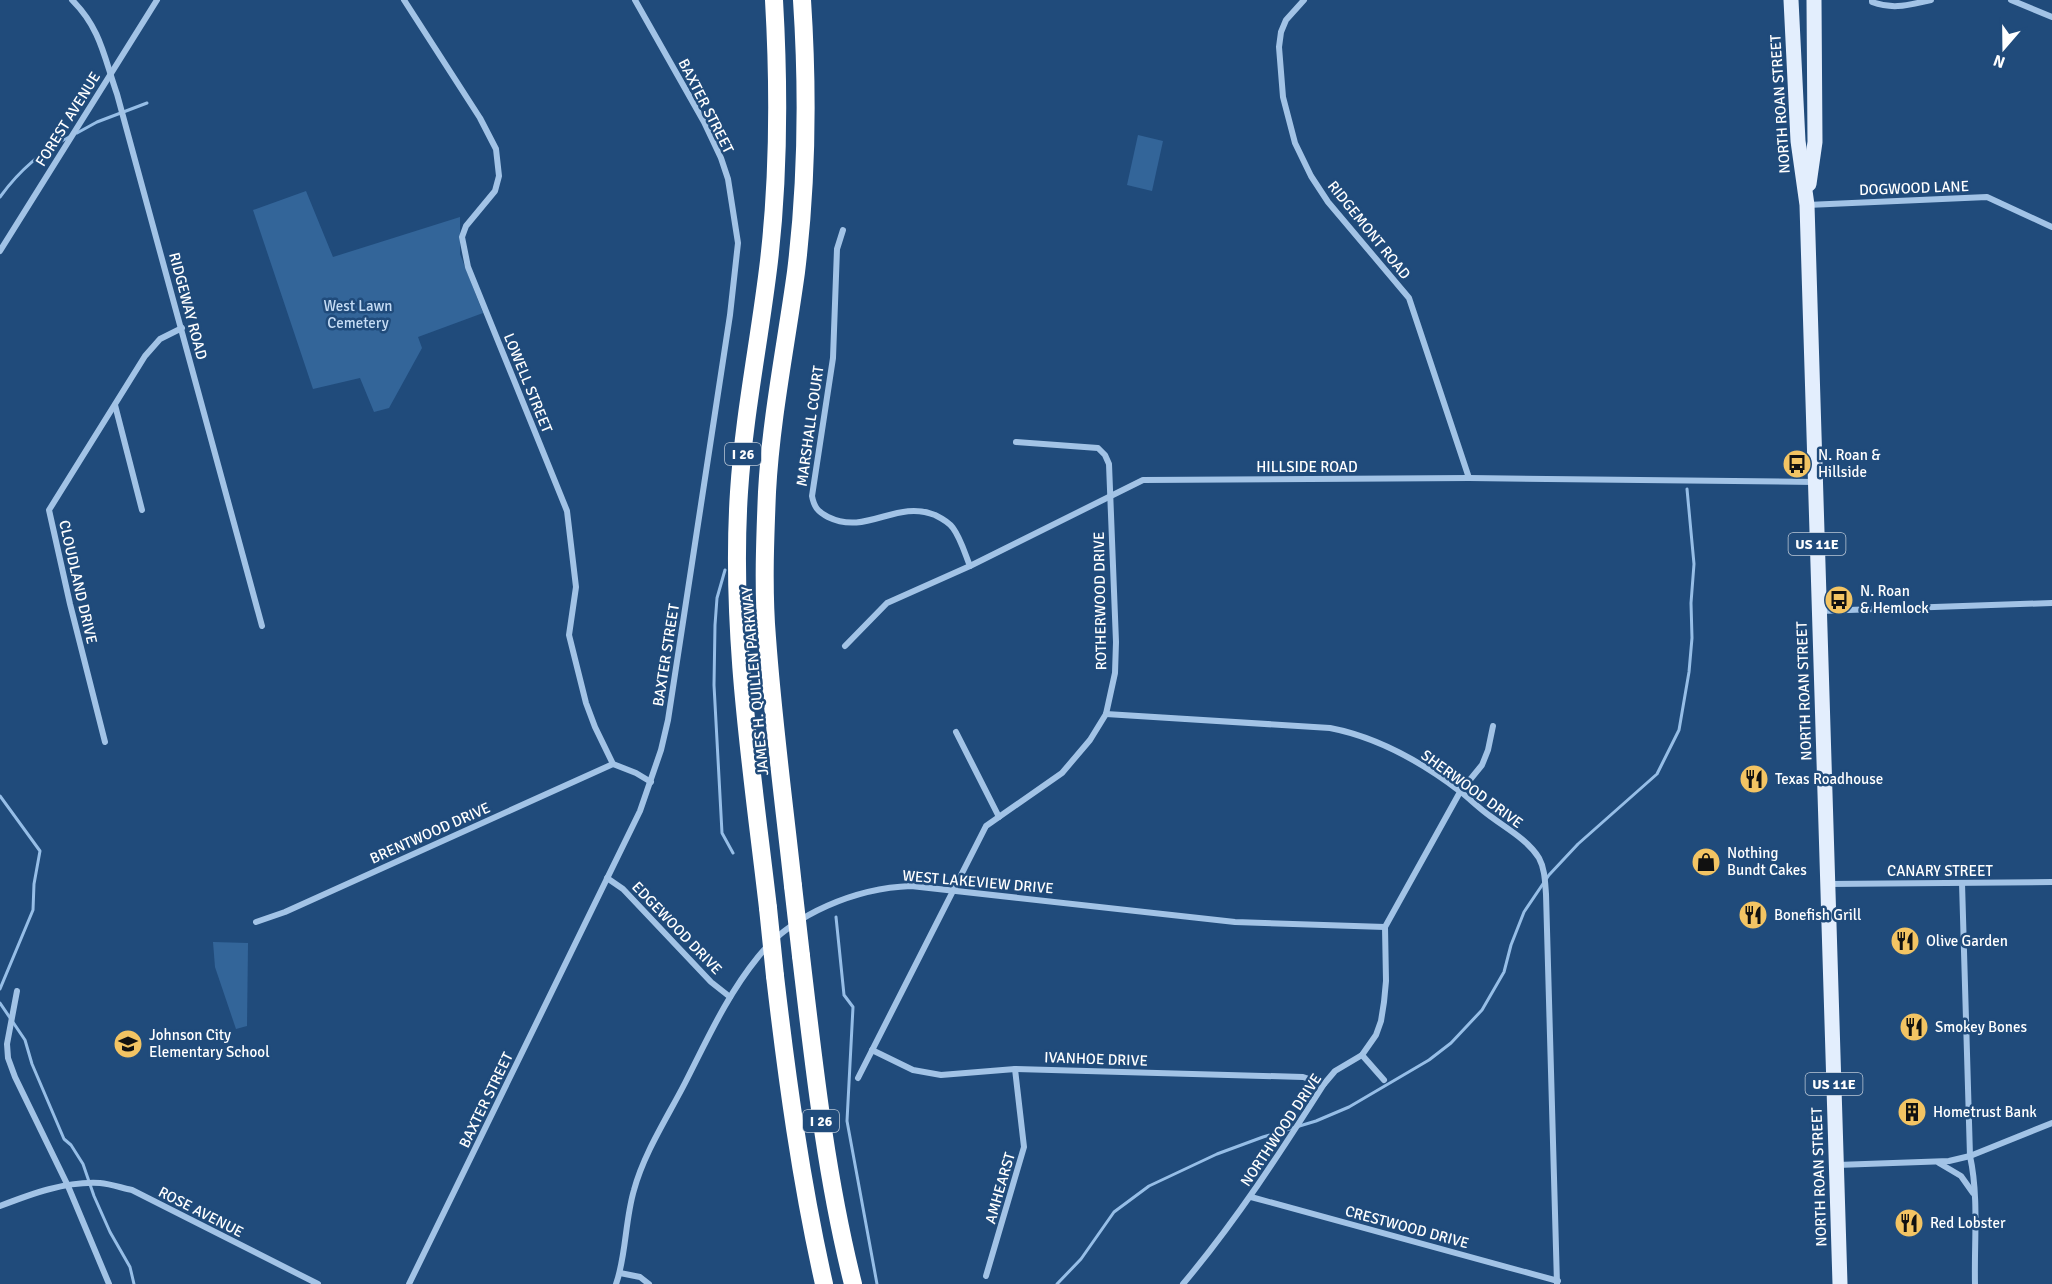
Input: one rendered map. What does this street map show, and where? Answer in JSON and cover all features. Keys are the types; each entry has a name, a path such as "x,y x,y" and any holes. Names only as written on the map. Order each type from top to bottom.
{"highway":[{"name":"JAMES H. QUILLEN PARKWAY","path":"774,0 778,64 775,196 769,261 739,494 738,600 741,662 792,1113 824,1284"},
{"name":"JAMES H. QUILLEN PARKWAY","path":"802,0 806,128 803,188 795,273 773,427 767,490 765,563 767,635 793,886 821,1117 834,1197 853,1284"}],"main road":[{"name":"NORTH ROAN STREET","path":"1791,0 1798,141 1807,205 1840,1284"},
{"name":"NORTH ROAN STREET","path":"1807,205 1815,142 1814,0"}],"street":[{"name":"RIDGEWAY ROAD","path":"72,0 90,20 99,37 182,328 262,626"},
{"name":"FOREST AVENUE","path":"0,251 157,0"},
{"name":"LOWELL STREET","path":"404,0 480,118 496,149 499,176 495,191 466,226 462,237 464,252 468,267 567,511 576,586 568,635 586,703 613,764"},
{"name":"BAXTER STREET","path":"409,1284 640,811 661,750 670,709 730,315 738,243 728,179 721,158 704,122 636,0"},
{"name":"RIDGEMONT ROAD","path":"1304,0 1286,20 1281,32 1279,47 1283,96 1295,143 1311,176 1328,202 1409,298 1469,478"},
{"path":"1872,0 1886,7 1901,7 1931,0"},
{"path":"2011,0 2052,17"},
{"name":"DOGWOOD LANE","path":"1807,205 1987,197 2052,227"},
{"name":"MARSHALL COURT","path":"843,230 837,249 833,358 812,496 814,505 823,514 843,523 858,524 903,511 915,510 942,518 953,527 970,566"},
{"name":"CLOUDLAND DRIVE","path":"105,742 49,510 145,356 160,339 182,328"},
{"path":"115,405 142,510"},
{"name":"ROTHERWOOD DRIVE","path":"858,1078 986,826 1062,773 1090,740 1106,714 1115,673 1116,642 1109,464 1106,454 1098,448 1016,442"},
{"name":"HILLSIDE ROAD","path":"845,646 887,603 970,566 1143,480 1469,478 1815,482"},
{"path":"1819,610 2052,603"},
{"name":"SHERWOOD DRIVE","path":"1106,714 1320,727 1353,732 1406,756 1460,792 1539,857 1544,872 1557,1282"},
{"path":"1385,927 1460,792 1482,765 1493,726"},
{"path":"956,732 999,817"},
{"path":"613,764 651,782"},
{"name":"BRENTWOOD DRIVE","path":"256,922 285,912 613,764"},
{"name":"EDGEWOOD DRIVE","path":"607,878 623,889 711,981 730,997"},
{"name":"CANARY STREET","path":"1828,884 2052,882"},
{"path":"1962,884 1976,1284"},
{"name":"WEST LAKEVIEW DRIVE","path":"616,1284 620,1273 628,1213 640,1169 730,997 759,956 784,932 819,910 874,889 911,886 956,889 1235,922 1385,927"},
{"name":"NORTHWOOD DRIVE","path":"1183,1284 1212,1250 1251,1197 1324,1084 1335,1071 1362,1055 1376,1035 1381,1021 1386,981 1385,927"},
{"path":"17,991 7,1044 9,1058 15,1077 68,1186 109,1284"},
{"name":"IVANHOE DRIVE","path":"872,1050 913,1070 927,1074 1015,1069 1303,1077 1324,1084"},
{"path":"1362,1055 1384,1080"},
{"name":"AMHEARST","path":"986,1276 1024,1147 1015,1069"},
{"path":"1836,1165 1935,1162 1970,1156 2052,1123"},
{"path":"1935,1162 1961,1176 1974,1195"},
{"name":"ROSE AVENUE","path":"0,1206 33,1194 68,1186 100,1183 132,1190 318,1284"},
{"name":"CRESTWOOD DRIVE","path":"1251,1197 1557,1282"},
{"path":"620,1273 640,1277 649,1284"}],"green space":[{"path":"1138,135 1163,141 1152,191 1127,185"},
{"name":"West Lawn Cemetery","path":"306,191 333,257 460,217 460,254 483,313 418,337 422,348 389,408 374,412 360,378 313,389 253,210"},
{"path":"213,942 248,943 247,1026 236,1029 215,967"}],"waterway":[{"path":"77,133 97,122 147,103"},
{"path":"0,197 32,162 71,136"},
{"path":"1057,1284 1081,1259 1114,1212 1149,1186 1217,1154 1316,1121 1349,1107 1429,1060 1451,1043 1482,1010 1504,972 1511,945 1524,912 1549,875 1578,844 1657,774 1679,730 1692,638 1691,603 1694,564 1687,489"},
{"path":"725,570 717,598 714,685 722,833 733,853"},
{"path":"0,796 40,851 34,884 33,910 0,989"},
{"path":"836,917 844,995 853,1007 847,1121 877,1284"},
{"path":"0,1003 25,1040 32,1064 64,1139 71,1145 83,1164 110,1232 130,1267 134,1284"}],"place":[{"name":"N. Roan & Hillside","path":"1797,464"},
{"name":"N. Roan & Hemlock","path":"1839,600"},
{"name":"Texas Roadhouse","path":"1754,779"},
{"name":"Nothing Bundt Cakes","path":"1706,862"},
{"name":"Bonefish Grill","path":"1753,915"},
{"name":"Olive Garden","path":"1905,941"},
{"name":"Smokey Bones","path":"1914,1027"},
{"name":"Johnson City Elementary School","path":"128,1044"},
{"name":"Hometrust Bank","path":"1912,1112"},
{"name":"Red Lobster","path":"1909,1223"}]}
